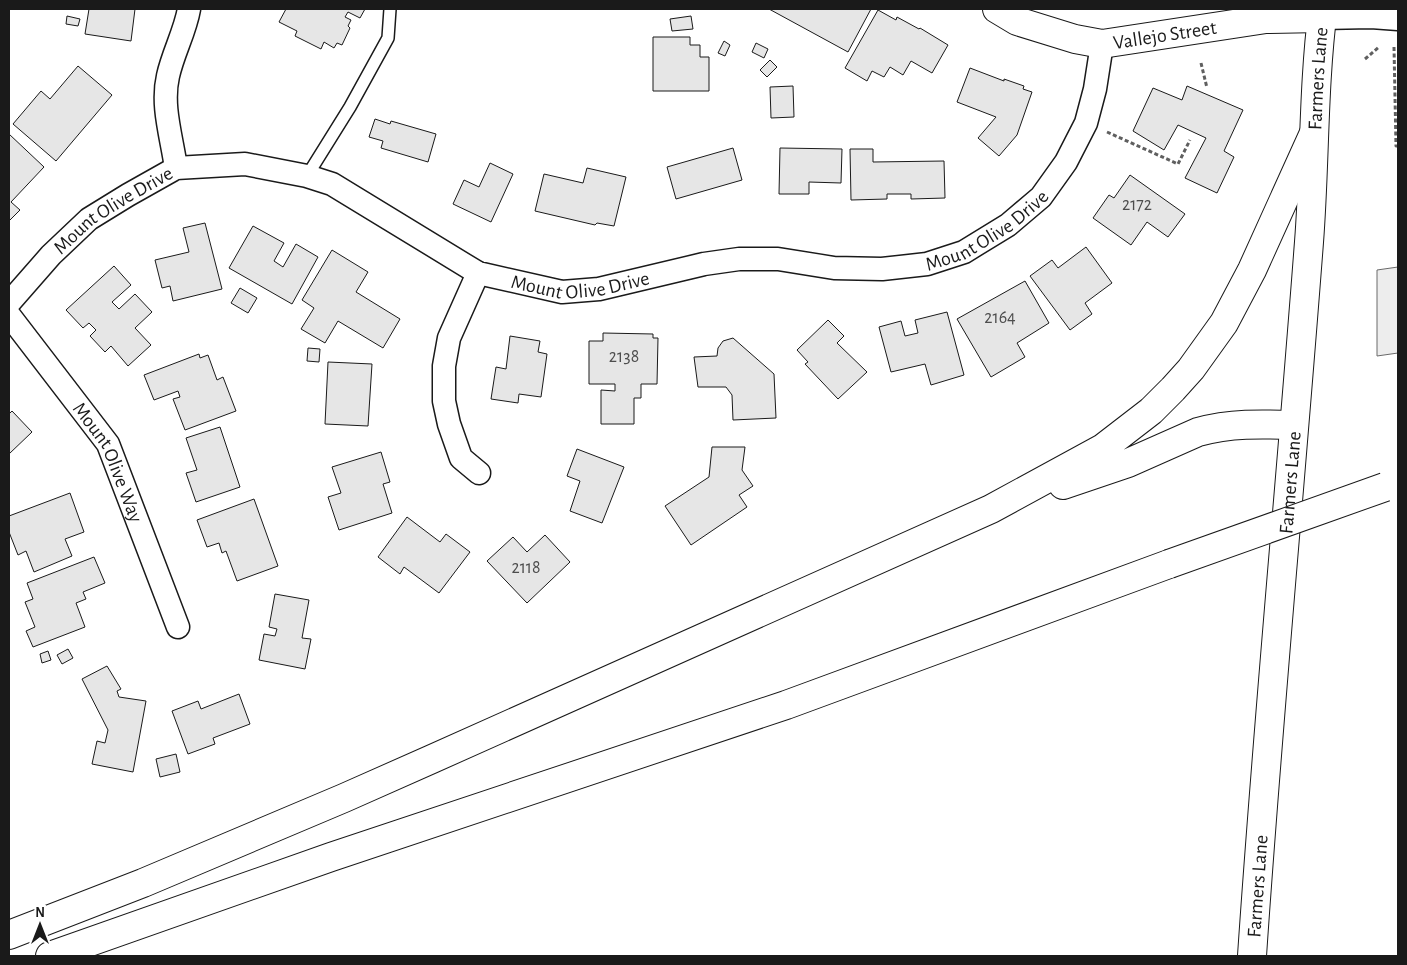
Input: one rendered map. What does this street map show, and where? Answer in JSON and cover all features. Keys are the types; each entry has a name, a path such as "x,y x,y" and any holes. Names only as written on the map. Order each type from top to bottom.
{"main road":[{"name":"Vallejo Street","path":"997,9 1017,21 1075,39 1102,44 1266,19 1322,13"},
{"name":"Farmers Lane","path":"1252,956 1309,241 1322,13"},
{"path":"9,935 143,883 344,798 991,509 1104,448 1151,411 1190,369 1224,322 1239,297 1314,133"},
{"path":"991,509 1128,463 1204,431 1236,424 1294,425"},
{"path":"50,956 341,854 786,705 1169,564 1392,485"}],"street":[{"path":"176,168 172,137 166,116 168,77 189,9"},
{"name":"Vallejo Street","path":"1322,13 1398,19"},
{"name":"Mount Olive Drive","path":"9,303 51,255 89,219 128,195 176,168 245,164 307,176 332,184 478,273 562,292 599,288 704,264 739,259 778,259 834,268 882,269 927,264 964,252 1008,225 1041,197 1066,162 1086,122 1095,89 1102,44"},
{"path":"478,273 449,338 444,366 444,401 449,424 461,458 479,474"},
{"name":"Mount Olive Way","path":"9,315 108,444 178,627"}],"lane":[{"path":"307,176 350,107 388,38 390,9"}],"path":[{"path":"1394,47 1397,113 1396,146 1398,146"},
{"path":"1365,59 1380,48"},
{"path":"1201,63 1207,88"},
{"path":"1086,122 1178,164 1190,140"}],"shaded area":[{"path":"1398,267 1398,353 1377,356 1377,270"}],"building":[{"path":"89,9 135,9 131,41 85,34"},
{"path":"286,9 365,9 360,18 348,12 345,17 351,20 348,26 350,28 342,45 337,43 334,48 324,42 321,49 295,36 297,31 279,22"},
{"path":"769,9 871,9 848,52"},
{"path":"878,10 896,20 897,17 920,28 948,45 932,73 911,61 903,75 890,67 884,77 872,71 867,81 845,68"},
{"path":"67,16 80,19 78,26 66,24"},
{"path":"691,16 693,29 672,31 670,19"},
{"path":"653,37 690,37 690,45 700,45 700,57 709,57 709,91 653,91"},
{"path":"724,41 730,45 725,56 718,53"},
{"path":"756,43 768,49 764,58 752,52"},
{"path":"770,60 777,67 767,77 760,70"},
{"path":"78,66 112,95 56,161 13,124 41,91 50,99"},
{"path":"970,68 1004,81 1004,79 1024,86 1023,89 1032,92 1017,135 999,156 978,138 996,117 957,102"},
{"path":"793,86 794,117 771,118 770,87"},
{"path":"1187,86 1243,110 1224,151 1234,157 1217,193 1185,178 1206,138 1178,125 1164,150 1133,131 1153,88 1182,100"},
{"path":"375,119 390,124 391,121 436,134 428,162 381,148 383,141 369,137"},
{"path":"9,134 44,167 11,202 20,210 9,221"},
{"path":"733,148 742,180 676,199 667,167"},
{"path":"780,148 842,149 841,183 809,182 809,194 779,194"},
{"path":"850,149 873,149 873,162 944,161 945,198 911,199 911,194 887,194 887,199 851,200"},
{"path":"490,163 513,174 491,222 453,204 464,180 479,187"},
{"path":"587,168 626,177 614,226 597,223 595,225 535,211 544,174 583,183"},
{"path":"1130,175 1185,214 1168,237 1147,222 1131,245 1093,218 1109,195 1114,198"},
{"path":"205,223 222,289 173,301 170,286 162,288 155,260 189,252 183,228"},
{"path":"253,226 284,243 274,261 283,267 296,244 318,257 292,304 229,268"},
{"path":"1086,247 1112,283 1085,303 1092,314 1070,330 1030,276 1052,260 1058,268"},
{"path":"332,250 368,272 356,292 400,319 383,348 338,321 325,343 301,329 314,308 302,300"},
{"path":"114,266 131,285 112,302 119,309 135,294 152,312 135,328 151,345 128,366 111,346 105,352 90,336 96,330 89,323 83,328 66,310"},
{"path":"1025,281 1049,323 1017,343 1025,357 991,377 957,319"},
{"path":"240,288 257,298 248,313 231,303"},
{"path":"947,312 964,375 931,385 925,364 891,372 879,327 901,321 905,336 918,333 915,320"},
{"path":"828,320 844,336 837,343 867,372 838,399 805,364 808,362 797,350"},
{"path":"603,333 653,334 653,338 658,338 657,384 641,384 641,398 634,398 634,424 601,424 601,390 615,391 615,384 589,384 589,341 603,341"},
{"path":"510,336 540,341 538,352 547,354 541,397 519,394 518,403 491,399 496,367 506,369"},
{"path":"733,338 774,374 776,418 733,420 732,395 726,387 698,387 694,357 717,356 718,348 723,341"},
{"path":"308,348 320,349 319,362 307,361"},
{"path":"199,354 200,358 208,355 217,380 223,377 236,411 185,430 173,399 180,397 178,391 154,400 144,375"},
{"path":"328,362 372,364 368,426 325,424"},
{"path":"12,411 32,432 9,454 9,414"},
{"path":"220,427 240,487 196,502 186,473 197,470 186,438"},
{"path":"712,447 745,447 742,470 753,486 739,495 747,507 691,545 665,506 709,477"},
{"path":"577,449 624,467 602,523 570,511 580,481 567,476"},
{"path":"381,452 390,482 383,484 392,513 339,530 328,497 341,493 332,467"},
{"path":"70,493 84,532 65,539 72,556 34,572 26,551 18,555 9,532 9,516"},
{"path":"254,499 278,566 237,581 226,551 222,553 219,543 207,547 197,520"},
{"path":"407,517 440,542 446,534 470,552 439,593 404,567 400,574 378,557"},
{"path":"545,535 570,562 527,603 487,561 513,537 527,552"},
{"path":"94,557 105,583 83,592 86,599 76,603 85,627 33,647 26,631 35,627 25,602 33,599 27,583"},
{"path":"275,594 309,600 302,638 311,639 305,669 259,660 264,634 275,636 277,629 269,627"},
{"path":"68,649 73,658 62,664 57,655"},
{"path":"48,651 51,660 42,663 40,654"},
{"path":"107,666 121,689 117,691 119,697 146,701 133,772 92,764 97,741 105,743 108,730 82,679"},
{"path":"239,694 250,724 213,738 215,744 188,754 172,711 198,701 201,709"},
{"path":"176,754 180,772 160,777 156,759"}]}
